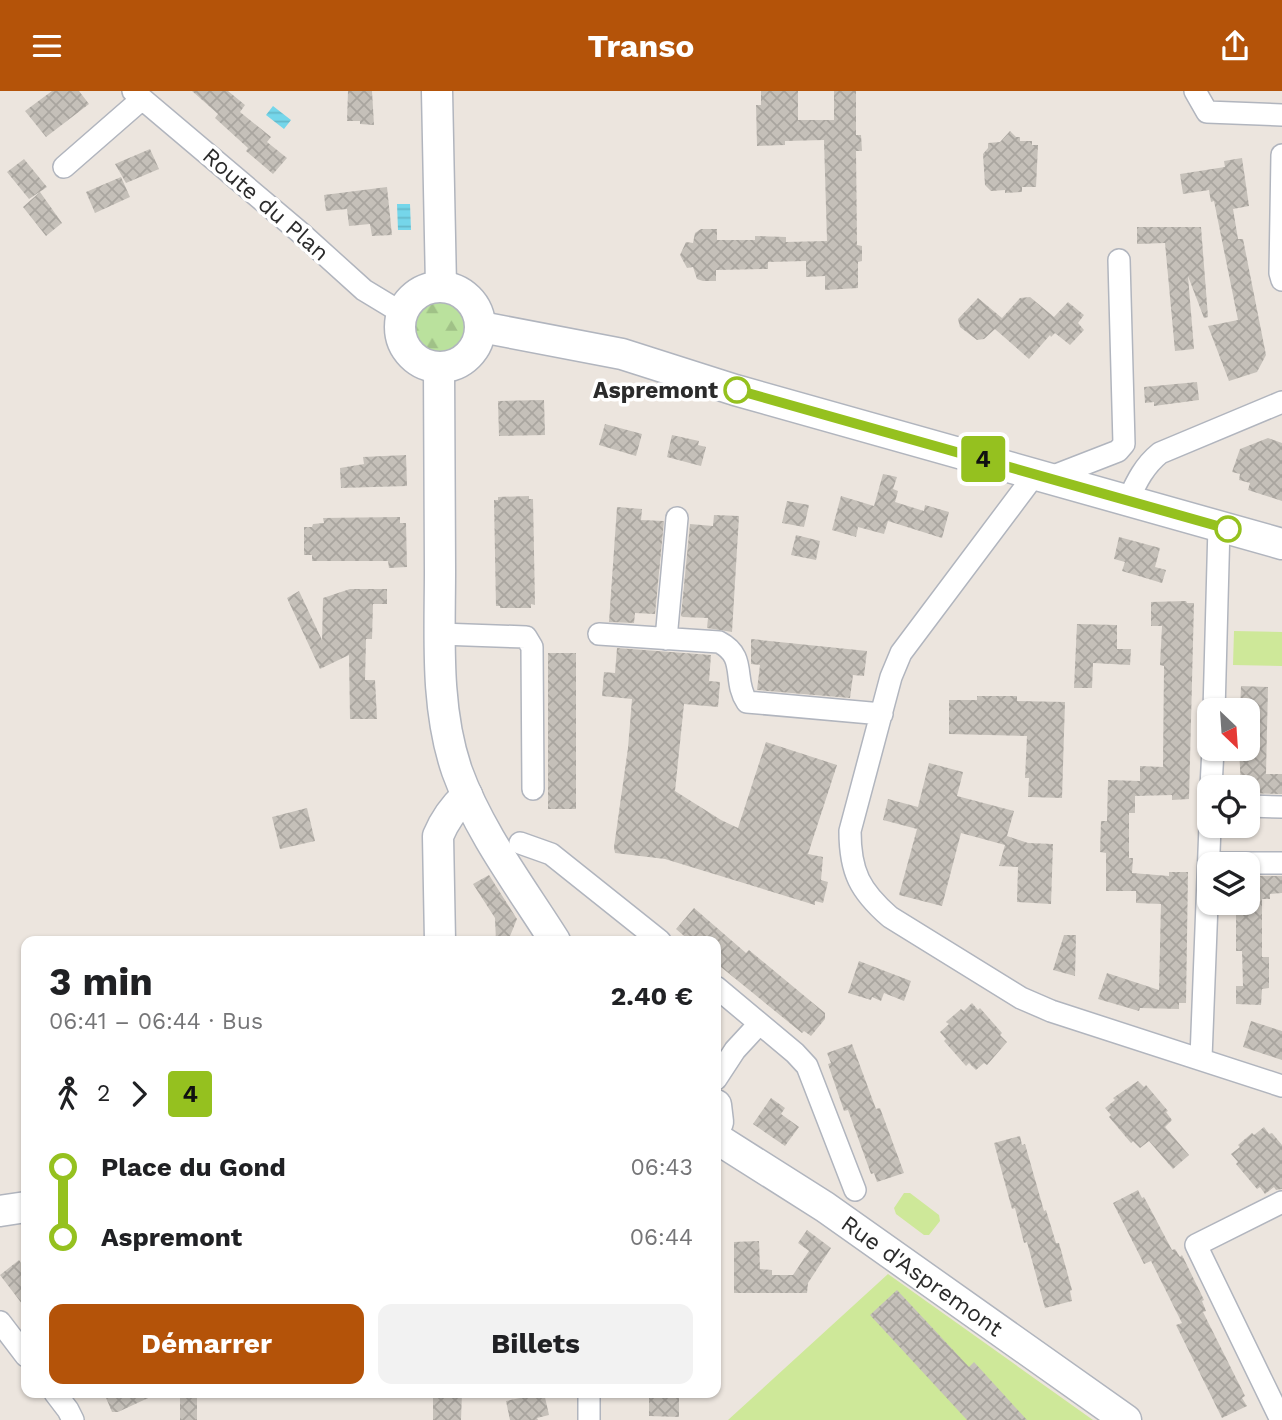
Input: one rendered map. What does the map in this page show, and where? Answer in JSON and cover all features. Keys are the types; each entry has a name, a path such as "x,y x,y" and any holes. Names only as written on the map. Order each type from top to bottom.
{"main road":[{"path":"437,91 441,286"},
{"path":"441,286 454,288 474,303 481,327 479,340 464,360 439,368 418,361 410,354 400,335 402,313 408,302 417,293 441,286"},
{"path":"481,327 622,354 735,390 1043,475 1134,487 1219,526 1282,544"},
{"path":"439,368 440,634 442,705 448,738 467,795 485,829 552,936"},
{"path":"440,936 438,836 456,805 467,795"},
{"name":"Rue d'Aspremont","path":"721,1141 825,1207 1126,1420"},
{"path":"0,1211 21,1208"}],"street":[{"path":"1195,91 1207,112 1282,115"},
{"path":"64,167 137,95"},
{"name":"Route du Plan","path":"137,95 364,290 402,313"},
{"path":"1282,155 1282,280"},
{"path":"1119,260 1124,444 1118,451 1043,475 901,653 891,677 850,831 850,855 861,887 890,917 1021,998 1282,1086"},
{"path":"1134,487 1148,462 1160,453 1282,402"},
{"path":"1118,451 1132,463 1134,487"},
{"path":"666,639 677,518"},
{"path":"1214,698 1219,526"},
{"path":"440,634 526,637 531,647 533,789"},
{"path":"600,634 719,642 731,648 737,662 741,694 747,702 882,714"},
{"path":"1260,806 1282,807"},
{"path":"520,843 551,854 654,936"},
{"path":"1260,863 1282,863"},
{"path":"1200,1058 1207,915"},
{"path":"721,991 807,1066 855,1190"},
{"path":"721,1071 734,1050 759,1024"},
{"path":"1281,1420 1196,1245 1282,1202"},
{"path":"0,1322 21,1349"},
{"path":"59,1398 73,1420"},
{"path":"589,1398 589,1420"}],"green space":[{"path":"431,297 443,297 458,305 466,320 466,332 458,347 443,355 431,355 416,347 408,332 408,320 416,305"},
{"path":"1234,631 1282,632 1282,666 1233,665"},
{"path":"904,1193 910,1193 939,1215 940,1221 929,1235 924,1235 896,1214 894,1208"},
{"path":"888,1274 1093,1420 728,1420"}],"water":[{"path":"273,106 291,120 284,129 266,115"},
{"path":"397,204 410,204 411,230 398,230"}],"building":[{"path":"52,91 79,91 89,104 46,137 25,111"},
{"path":"192,91 228,91 245,105 240,112 271,137 267,142 287,158 273,174 246,151 248,148 215,118 218,114"},
{"path":"348,91 372,91 374,125 347,121"},
{"path":"761,91 798,91 798,120 834,120 834,91 856,91 856,135 861,135 862,151 856,151 857,245 862,246 862,261 858,262 858,288 825,290 825,276 806,277 806,261 768,262 768,269 716,270 716,281 703,281 697,279 693,267 687,268 680,255 686,242 693,243 695,233 701,229 717,229 717,240 755,240 755,236 786,237 786,242 827,241 824,140 785,141 785,145 757,146 756,105 761,105"},
{"path":"1010,131 1020,137 1020,141 1032,141 1032,145 1038,145 1036,187 1022,187 1022,192 991,191 985,185 983,154 988,143 1000,142"},
{"path":"150,149 159,169 126,183 115,164"},
{"path":"1242,158 1249,206 1233,209 1238,239 1243,239 1266,355 1257,372 1229,381 1208,326 1238,320 1214,201 1211,202 1209,190 1183,194 1180,174 1225,167 1224,161"},
{"path":"24,159 47,187 29,199 7,172"},
{"path":"121,177 130,197 95,213 86,192"},
{"path":"387,187 392,235 372,236 370,224 349,226 347,209 326,211 324,195"},
{"path":"40,192 62,223 46,236 23,207"},
{"path":"1137,227 1201,227 1208,317 1204,318 1188,276 1194,349 1175,351 1165,243 1137,244"},
{"path":"1030,297 1054,317 1068,302 1084,315 1078,323 1084,330 1070,345 1055,333 1051,337 1050,335 1029,359 995,329 984,339 977,340 960,327 958,319 978,298 1002,318 1020,298"},
{"path":"1197,382 1199,400 1154,406 1154,402 1145,403 1144,387"},
{"path":"544,400 545,435 499,436 498,401"},
{"path":"605,424 642,434 636,456 599,445"},
{"path":"672,435 699,441 698,445 706,447 701,466 667,457"},
{"path":"1268,438 1282,443 1282,501 1248,490 1250,483 1239,480 1240,474 1232,472 1240,449"},
{"path":"406,455 407,486 341,488 340,468 364,464 363,457"},
{"path":"883,474 897,477 893,489 898,491 895,502 924,511 925,505 949,512 942,538 888,521 884,534 858,527 856,537 832,530 841,496 874,506"},
{"path":"529,496 529,499 533,499 535,605 531,604 531,608 500,608 496,606 494,500 498,500 498,497"},
{"path":"787,501 809,505 804,527 782,523"},
{"path":"617,507 642,509 641,520 664,521 655,614 635,613 634,623 609,622"},
{"path":"714,515 739,516 732,632 707,628 708,618 681,616 690,524 713,526"},
{"path":"400,517 400,523 406,523 407,567 389,568 388,561 312,561 312,555 304,555 304,527 324,523 323,518"},
{"path":"796,535 820,541 816,560 791,555"},
{"path":"1119,537 1160,548 1155,567 1166,570 1162,583 1122,571 1125,562 1114,559"},
{"path":"350,589 387,589 387,604 373,604 372,639 366,639 365,680 375,680 377,719 350,719 349,655 320,669 287,598 299,591 322,640 323,598"},
{"path":"1151,602 1194,603 1189,799 1172,800 1172,795 1135,796 1135,813 1129,813 1129,858 1133,858 1132,873 1169,876 1169,872 1188,872 1186,1003 1179,1003 1179,1009 1140,1008 1139,1011 1098,999 1107,973 1159,990 1161,904 1136,903 1136,891 1106,891 1106,853 1100,852 1101,821 1107,821 1108,780 1140,781 1140,766 1163,767 1164,666 1160,665 1162,626 1151,626"},
{"path":"1077,624 1117,625 1117,649 1131,649 1130,665 1093,663 1092,688 1074,688"},
{"path":"751,639 867,651 864,676 853,675 850,698 757,690 760,665 751,664"},
{"path":"617,648 711,655 709,681 720,682 718,707 684,704 675,791 721,820 738,828 766,742 837,765 808,854 823,857 821,880 828,882 823,903 815,901 815,905 665,859 615,853 632,699 602,696 604,672 615,673"},
{"path":"548,653 576,653 576,809 548,809"},
{"path":"1241,686 1268,687 1266,774 1282,774 1282,794 1260,793 1260,775 1240,775 1240,761 1260,761 1260,698 1241,698"},
{"path":"977,696 1017,696 1017,701 1065,702 1062,798 1028,797 1029,778 1025,778 1027,736 949,734 949,700 977,700"},
{"path":"929,763 963,772 957,796 1014,811 1005,843 1007,836 1028,843 1053,844 1051,904 1017,902 1018,867 999,866 1005,845 961,833 942,906 899,895 917,829 883,820 888,799 918,807"},
{"path":"307,808 315,841 280,849 272,817"},
{"path":"489,875 517,919 510,936 496,936 495,918 473,884"},
{"path":"1260,876 1282,876 1282,893 1270,894 1270,899 1262,899 1262,957 1269,957 1269,988 1262,989 1261,1005 1236,1004 1236,986 1243,986 1242,951 1236,951 1236,915 1260,915"},
{"path":"694,908 746,953 749,950 825,1013 825,1019 811,1036 804,1031 802,1033 721,967 721,936 684,936 676,929"},
{"path":"1064,935 1076,935 1075,976 1053,970"},
{"path":"859,961 911,981 904,1001 884,993 881,1001 848,993"},
{"path":"972,1003 978,1010 980,1008 1007,1042 987,1065 984,1063 976,1070 969,1063 966,1066 944,1041 946,1039 940,1032 949,1024 946,1022"},
{"path":"1251,1021 1282,1031 1282,1060 1243,1047"},
{"path":"852,1044 904,1173 877,1182 874,1173 871,1174 848,1110 844,1111 828,1064 831,1063 827,1053"},
{"path":"1138,1081 1144,1087 1146,1085 1168,1111 1166,1112 1172,1120 1165,1127 1189,1155 1173,1169 1149,1141 1140,1148 1133,1141 1131,1143 1109,1117 1111,1115 1105,1108 1115,1100 1113,1098"},
{"path":"771,1098 785,1108 781,1114 799,1127 785,1146 753,1124"},
{"path":"1264,1127 1282,1145 1282,1189 1276,1190 1274,1187 1265,1194 1260,1187 1257,1189 1231,1154 1252,1133 1254,1135"},
{"path":"1020,1136 1022,1145 1025,1144 1044,1211 1046,1210 1056,1243 1059,1243 1072,1290 1072,1301 1045,1308 1027,1242 1024,1243 1015,1208 1012,1209 994,1143"},
{"path":"1138,1190 1172,1250 1175,1249 1180,1257 1182,1255 1204,1300 1202,1301 1206,1311 1203,1312 1245,1396 1242,1398 1247,1406 1222,1418 1176,1325 1182,1323 1151,1261 1144,1264 1113,1203"},
{"path":"807,1230 831,1248 808,1283 807,1293 734,1293 734,1242 759,1241 760,1269 772,1270 772,1275 793,1275 809,1251 798,1243"},
{"path":"19,1260 21,1302 0,1275"},
{"path":"897,1290 969,1367 974,1362 1027,1420 967,1420 870,1315"},
{"path":"106,1398 148,1398 118,1412 112,1412"},
{"path":"180,1398 197,1398 197,1420 180,1420"},
{"path":"433,1398 462,1398 461,1420 433,1420"},
{"path":"545,1398 549,1415 537,1418 538,1420 510,1420 506,1401"},
{"path":"649,1398 679,1398 679,1417 649,1416"}],"bus line":[{"name":"4","path":"737,390 1228,529"}],"place":[{"name":"Aspremont","path":"737,390"}]}
